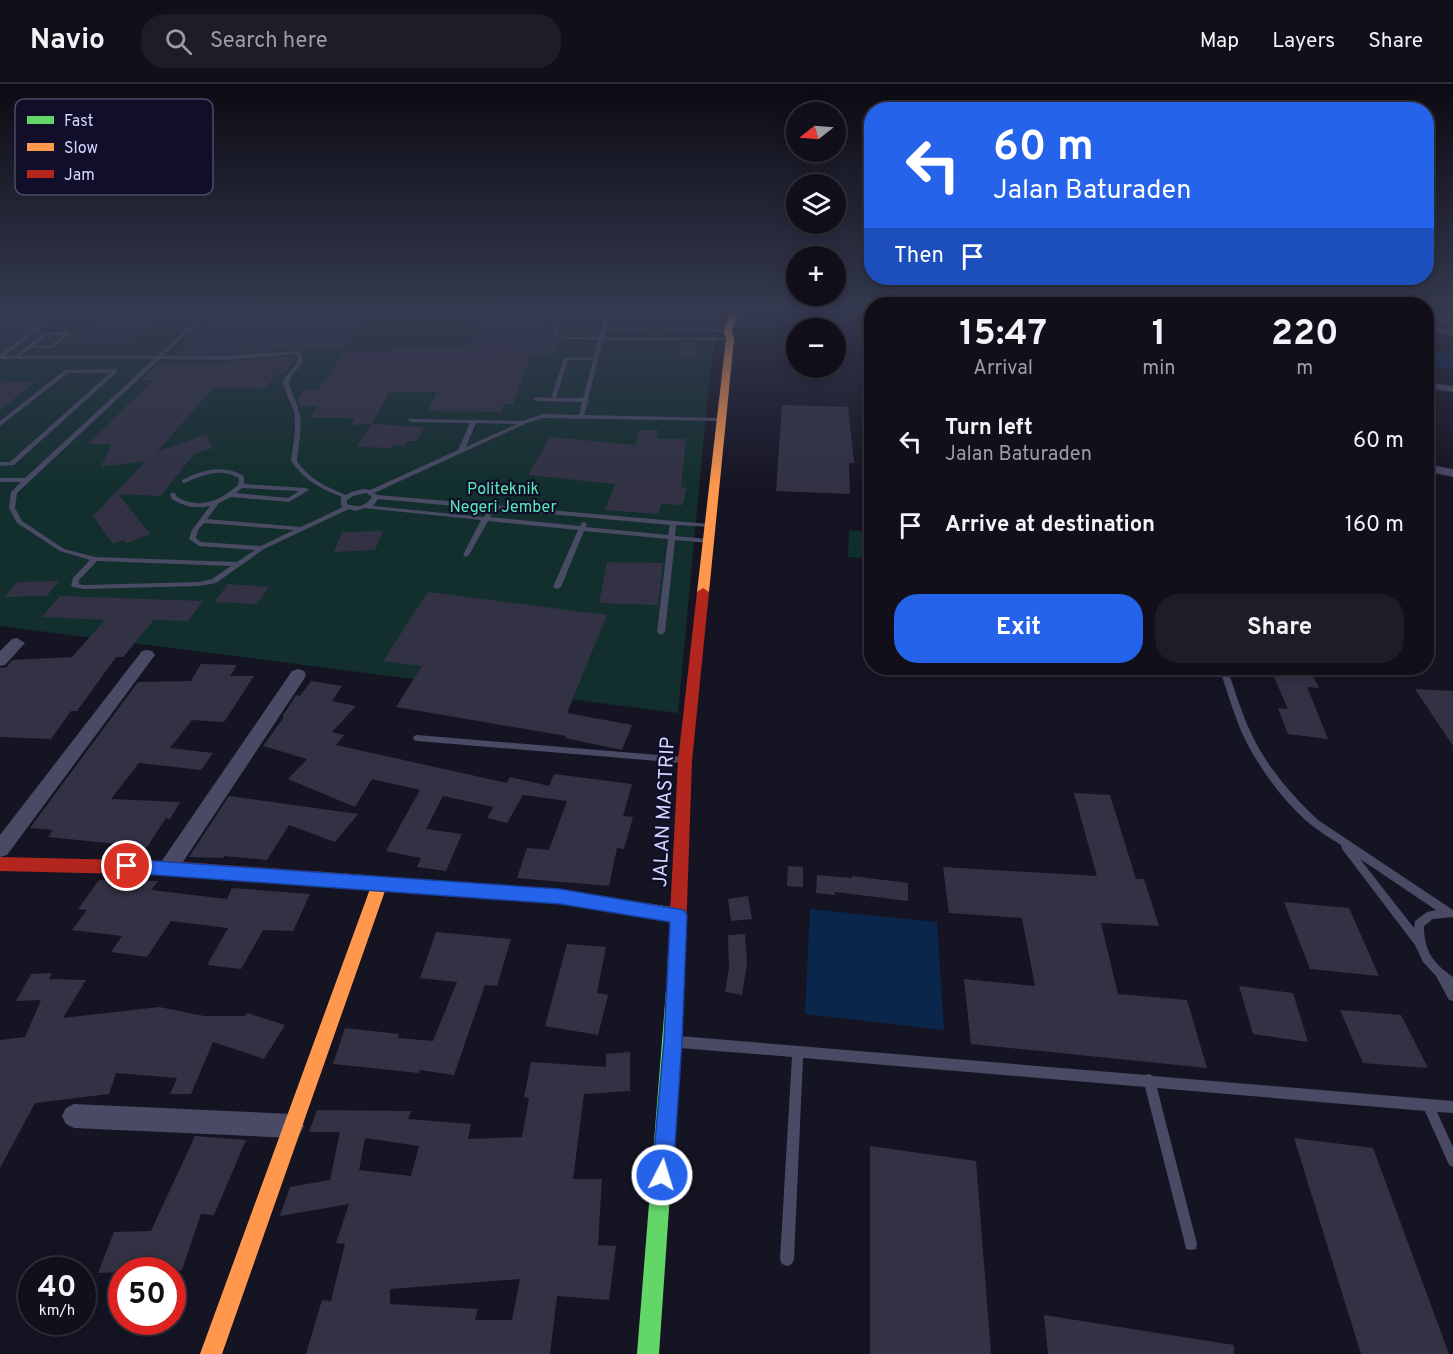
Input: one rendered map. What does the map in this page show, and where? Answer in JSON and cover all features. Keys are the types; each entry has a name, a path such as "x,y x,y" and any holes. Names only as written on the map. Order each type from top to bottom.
{"main road":[{"name":"JALAN MASTRIP","path":"648,1354 673,1041 685,761 725,369"},
{"path":"0,864 168,868 380,883 560,897 678,915"},
{"path":"211,1354 380,883"}],"street":[{"path":"1434,386 1453,389"},
{"path":"1434,469 1453,473"},
{"path":"0,661 17,643"},
{"path":"0,849 147,655"},
{"path":"168,868 298,675"},
{"path":"74,1116 292,1126"}],"lane":[{"path":"146,369 14,492 12,508 19,522 62,550 95,560 237,564"},
{"path":"294,369 286,380 286,393 295,407 298,424 294,461 300,472 324,489 347,496"},
{"path":"553,399 563,369"},
{"path":"581,417 593,369"},
{"path":"0,424 67,371 115,370 12,464 0,464"},
{"path":"536,399 586,400"},
{"path":"373,495 461,451 543,416 720,420"},
{"path":"411,420 525,422"},
{"path":"461,451 474,421"},
{"path":"12,464 15,480"},
{"path":"173,494 182,505 198,506 216,502 232,495 241,486 242,477 234,471 219,470 201,473 184,481"},
{"path":"0,480 27,480"},
{"path":"241,486 324,489"},
{"path":"232,495 289,500 306,490"},
{"path":"346,508 343,502 347,496 356,492 492,507 710,526"},
{"path":"366,507 374,502 373,495"},
{"path":"216,502 192,539 199,544 262,548"},
{"path":"95,560 75,580 75,585 84,587 199,584 214,581 262,548 346,508 366,507 708,541"},
{"path":"466,555 492,507"},
{"path":"558,587 587,516"},
{"path":"203,521 301,529"},
{"path":"661,632 673,524"},
{"path":"1225,675 1250,742 1273,778 1296,805 1341,840 1452,914"},
{"path":"417,738 685,761"},
{"path":"1341,840 1418,941 1425,956 1453,996"},
{"path":"1418,941 1419,924 1431,915 1452,914"},
{"path":"1438,972 1453,983"},
{"path":"673,1041 1453,1107"},
{"path":"787,1259 798,1053"},
{"path":"1149,1080 1191,1244"},
{"path":"1429,1106 1453,1161"}],"green space":[{"name":"Politeknik Negeri Jember","path":"0,369 711,369 678,713 0,626"},
{"path":"849,530 864,531 864,558 848,557"}],"water":[{"path":"810,909 937,922 944,1030 805,1014"}],"building":[{"path":"152,369 287,369 284,374 277,374 264,389 213,388 157,452 210,433 207,437 213,448 194,454 161,496 118,494 150,534 127,543 123,540 113,544 93,516 146,461 101,467 111,444 88,444 153,380 141,380"},
{"path":"333,369 525,369 513,404 504,404 501,412 427,411 437,392 389,392 372,424 351,425 355,418 310,418 318,406 300,406 297,399 304,390 318,390"},
{"path":"0,381 35,382 0,410"},
{"path":"782,405 848,407 854,463 849,463 850,494 776,491"},
{"path":"372,424 425,427 416,441 408,441 404,446 356,447"},
{"path":"639,430 658,430 657,439 686,439 681,487 687,488 683,505 661,504 658,514 605,510 615,484 528,475 550,437 636,445"},
{"path":"383,531 375,550 334,552 342,532"},
{"path":"607,562 663,563 658,605 599,603"},
{"path":"59,581 47,596 4,597 17,582"},
{"path":"228,584 269,587 257,604 214,602"},
{"path":"428,592 607,615 567,713 632,725 622,750 565,738 566,736 396,707 422,666 383,661"},
{"path":"60,596 203,601 188,621 154,620 123,657 116,657 77,711 71,711 51,739 0,737 0,668 7,667 12,660 72,657 105,620 42,617"},
{"path":"201,664 237,665 230,676 254,676 224,722 192,720 170,748 213,753 201,770 139,763 111,799 180,802 170,819 166,818 147,847 48,837 53,830 30,828 138,682 191,681"},
{"path":"1273,675 1312,675 1319,688 1307,687 1328,739 1288,734 1278,708 1288,709"},
{"path":"311,681 342,686 332,701 356,706 332,732 344,735 336,745 507,783 510,777 549,786 554,774 632,784 623,816 633,817 624,849 617,848 609,886 517,878 527,848 549,850 567,801 523,795 507,823 487,818 493,807 443,796 426,829 462,834 446,871 417,867 421,858 386,851 420,790 372,779 355,807 288,779 307,759 263,746 284,717 282,717 296,695 300,696"},
{"path":"1415,689 1453,691 1453,746"},
{"path":"1074,793 1110,795 1136,879 1144,879 1159,926 1101,923 1118,994 1187,1000 1207,1068 971,1044 964,979 1035,986 1022,918 949,913 943,867 1097,876"},
{"path":"229,796 358,814 335,842 289,825 267,860 224,856 223,858 189,857"},
{"path":"788,866 803,867 803,887 787,886"},
{"path":"817,875 852,878 852,876 908,883 908,901 835,892 835,895 816,893"},
{"path":"99,880 158,881 151,890 227,899 232,888 310,894 293,931 263,930 241,969 207,965 228,928 171,921 147,957 111,952 122,936 72,930 87,910 78,909"},
{"path":"748,896 752,919 731,921 728,899"},
{"path":"1284,902 1349,908 1379,976 1310,969"},
{"path":"436,932 511,939 497,986 485,985 454,1075 420,1070 419,1073 333,1064 345,1028 399,1034 398,1038 433,1041 457,982 420,978"},
{"path":"745,934 747,963 742,995 725,992 729,968 728,935"},
{"path":"567,944 606,947 597,993 608,995 598,1035 545,1026"},
{"path":"52,973 49,979 86,980 63,1018 159,1007 204,1016 245,1016 247,1013 285,1025 264,1059 213,1042 191,1094 170,1094 177,1078 116,1073 109,1094 35,1103 0,1168 0,1040 25,1037 41,1000 16,1001 31,974"},
{"path":"1239,986 1293,993 1308,1042 1253,1034"},
{"path":"1340,1010 1401,1015 1428,1068 1363,1063"},
{"path":"630,1052 630,1091 584,1094 573,1179 602,1179 598,1245 616,1246 609,1300 557,1296 550,1354 306,1354 322,1300 331,1301 345,1244 336,1243 349,1204 280,1216 290,1187 330,1180 340,1132 309,1132 317,1110 411,1111 408,1119 471,1124 468,1139 522,1137 529,1098 524,1097 531,1062 606,1067 606,1054","holes":["365,1138 419,1146 411,1176 359,1170","520,1279 512,1320 475,1320 478,1309 390,1304 390,1289"]},
{"path":"195,1136 246,1140 214,1215 201,1214 186,1258 108,1257 108,1273 98,1273 114,1232 151,1231"},
{"path":"1294,1138 1373,1148 1449,1354 1361,1354"},
{"path":"870,1146 976,1161 991,1354 870,1354"},
{"path":"1044,1315 1234,1345 1234,1354 1048,1354"}],"traffic: fast":[{"path":"648,1354 675,991"}],"traffic: slow":[{"path":"703,592 727,369"},
{"path":"338,880 560,897 678,915"},
{"path":"211,1354 380,883"}],"traffic: jam":[{"path":"675,991 685,761 703,592"},
{"path":"0,864 168,868 338,880"}],"route":[{"path":"127,866 560,897 678,915 673,1041 662,1175"}]}
